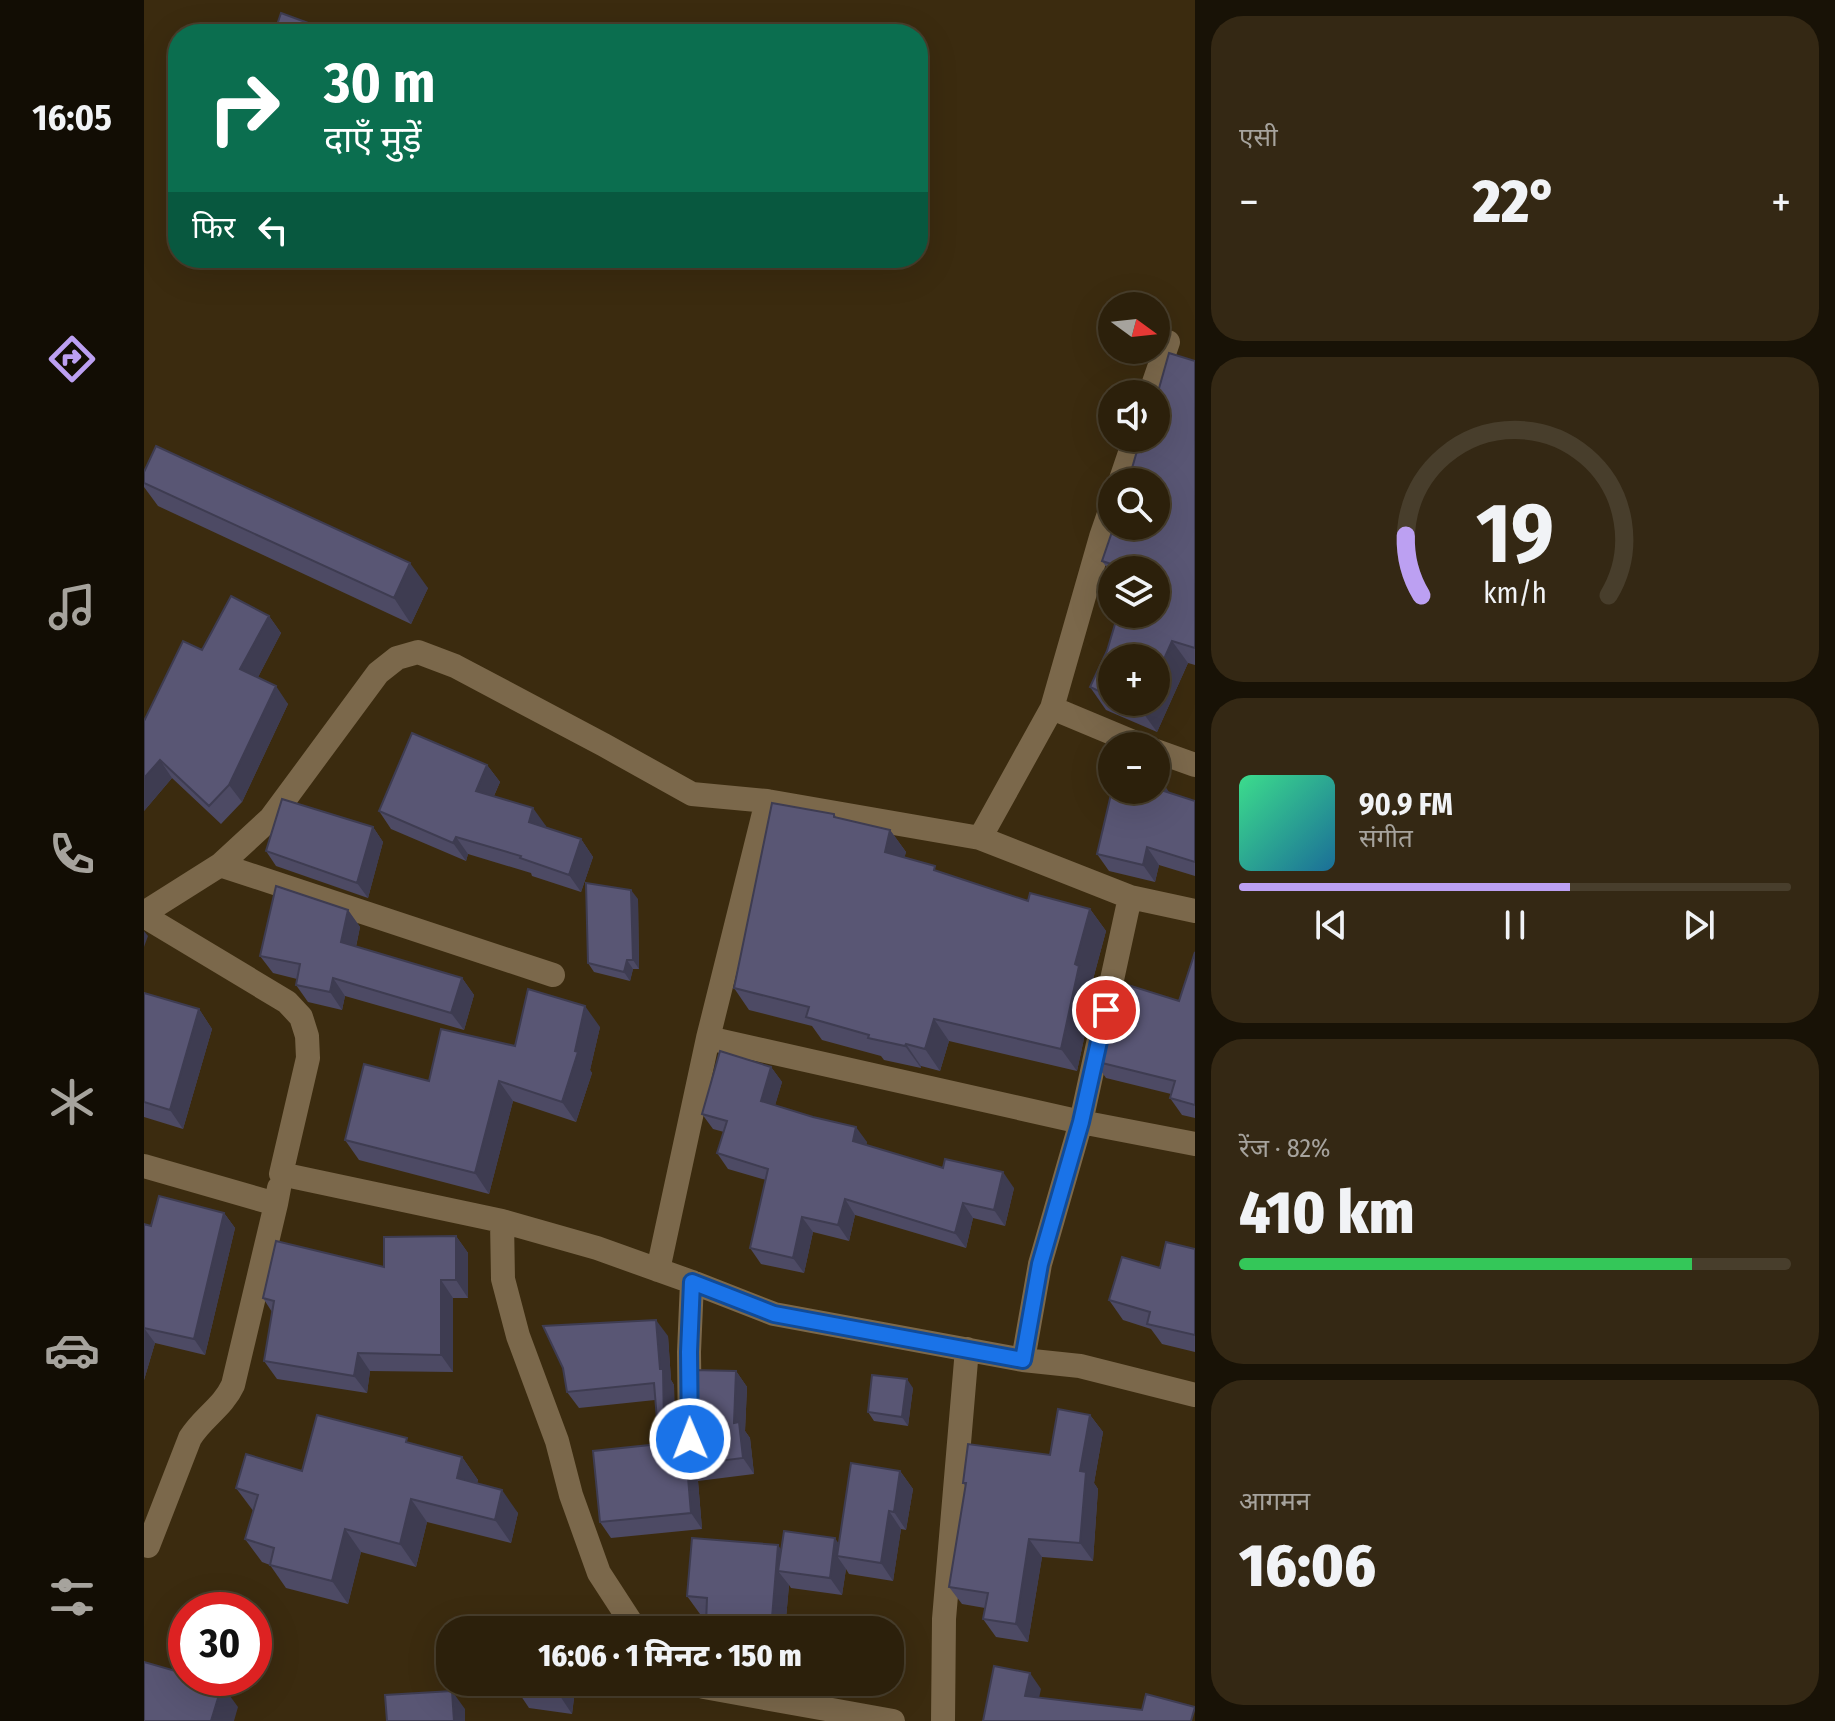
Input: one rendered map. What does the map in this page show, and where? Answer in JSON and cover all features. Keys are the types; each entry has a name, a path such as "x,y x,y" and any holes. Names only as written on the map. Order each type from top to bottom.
{"street":[{"path":"980,838 1052,708 1100,540"},
{"path":"148,1546 190,1438 228,1396 233,1385 308,1058 307,1036 301,1017 287,1002 144,915 220,865 271,818 378,673 397,658 418,652 455,666 692,794 767,801 980,838 1130,897 1195,911"},
{"path":"1052,708 1109,732"},
{"path":"1170,756 1195,765"},
{"path":"658,1270 708,1038 767,801"},
{"path":"220,865 553,975"},
{"path":"1023,1360 1040,1264 1081,1122 1130,897"},
{"path":"708,1038 1081,1122 1195,1144"},
{"path":"144,1166 276,1204"},
{"path":"281,1174 502,1221 597,1248 774,1314 1023,1360 1080,1366 1195,1395"},
{"path":"502,1221 503,1279 518,1336 557,1441 571,1495 599,1573 627,1616"},
{"path":"690,1439 692,1282"},
{"path":"943,1721 944,1619 967,1349"},
{"path":"754,1696 893,1721"}],"building":[{"path":"281,13 311,24 277,24"},
{"path":"1170,353 1195,361 1195,648 1172,641 1170,646 1109,644 1114,628 1170,628 1170,556 1104,556 1109,540 1170,540 1170,468 1132,468 1137,452 1170,452 1170,380 1161,380 1166,364 1170,364"},
{"path":"156,446 410,563 394,598 144,483 144,472"},
{"path":"231,596 269,616 240,669 276,686 229,785 209,806 160,760 144,778 144,721 183,641 202,650"},
{"path":"1098,670 1098,691 1090,687"},
{"path":"412,733 487,765 476,791 533,808 529,822 581,839 569,875 521,856 456,837 453,843 379,811"},
{"path":"1170,793 1195,801 1195,862 1147,847 1143,865 1097,854 1109,804 1170,804"},
{"path":"282,799 373,827 357,883 266,851"},
{"path":"772,803 834,814 834,817 890,830 885,852 935,866 934,870 1028,901 1030,893 1090,909 1075,964 1079,966 1061,1049 934,1019 925,1049 905,1046 868,1038 869,1035 806,1017 809,1007 734,988"},
{"path":"586,883 631,890 633,960 627,960 624,972 588,963"},
{"path":"276,886 348,910 341,942 462,978 451,1013 333,978 330,992 296,985 300,964 260,956"},
{"path":"1195,952 1195,1105 1170,1098 1175,1081 1094,1061 1112,980 1179,1001"},
{"path":"528,989 585,1006 575,1051 578,1052 562,1102 499,1081 475,1173 345,1140 364,1064 429,1081 441,1029 515,1046"},
{"path":"144,993 199,1009 170,1110 144,1102"},
{"path":"720,1051 771,1067 761,1101 856,1127 853,1141 943,1168 945,1159 1003,1172 994,1210 963,1203 955,1233 845,1199 838,1225 802,1217 793,1258 750,1248 768,1169 717,1153 727,1121 702,1114"},
{"path":"159,1196 224,1213 194,1339 144,1328 144,1224 151,1226"},
{"path":"456,1236 456,1280 441,1280 441,1355 358,1353 354,1376 264,1361 274,1301 263,1298 276,1241 384,1267 384,1237"},
{"path":"1166,1242 1195,1249 1195,1335 1147,1324 1150,1312 1109,1300 1122,1257 1160,1268"},
{"path":"656,1320 660,1369 663,1369 666,1431 678,1438 687,1436 691,1431 694,1424 693,1370 736,1371 734,1423 739,1422 743,1458 687,1465 691,1513 600,1522 593,1451 659,1444 654,1383 567,1392 563,1368 543,1326"},
{"path":"872,1375 907,1379 902,1417 868,1412"},
{"path":"1058,1409 1090,1415 1080,1471 1086,1472 1080,1543 1029,1539 1016,1624 983,1619 988,1593 949,1587 966,1483 963,1483 968,1444 1050,1455"},
{"path":"317,1415 407,1438 406,1442 462,1457 457,1478 502,1490 495,1520 411,1499 400,1544 345,1529 332,1581 270,1565 274,1548 245,1539 258,1495 236,1488 246,1454 302,1471"},
{"path":"851,1463 900,1471 894,1512 889,1511 881,1563 837,1556"},
{"path":"784,1531 835,1538 830,1578 778,1571"},
{"path":"692,1538 778,1545 772,1616 706,1616 707,1598 687,1596"},
{"path":"144,1662 168,1669 168,1696 219,1696 211,1721 144,1721"},
{"path":"994,1666 1030,1673 1025,1696 1142,1710 1146,1694 1195,1707 1191,1721 983,1721"},
{"path":"436,1692 436,1696 452,1696 454,1721 387,1721 385,1695"}],"route":[{"path":"690,1439 692,1282 774,1314 1023,1360 1040,1264 1081,1122 1106,1010"}]}
